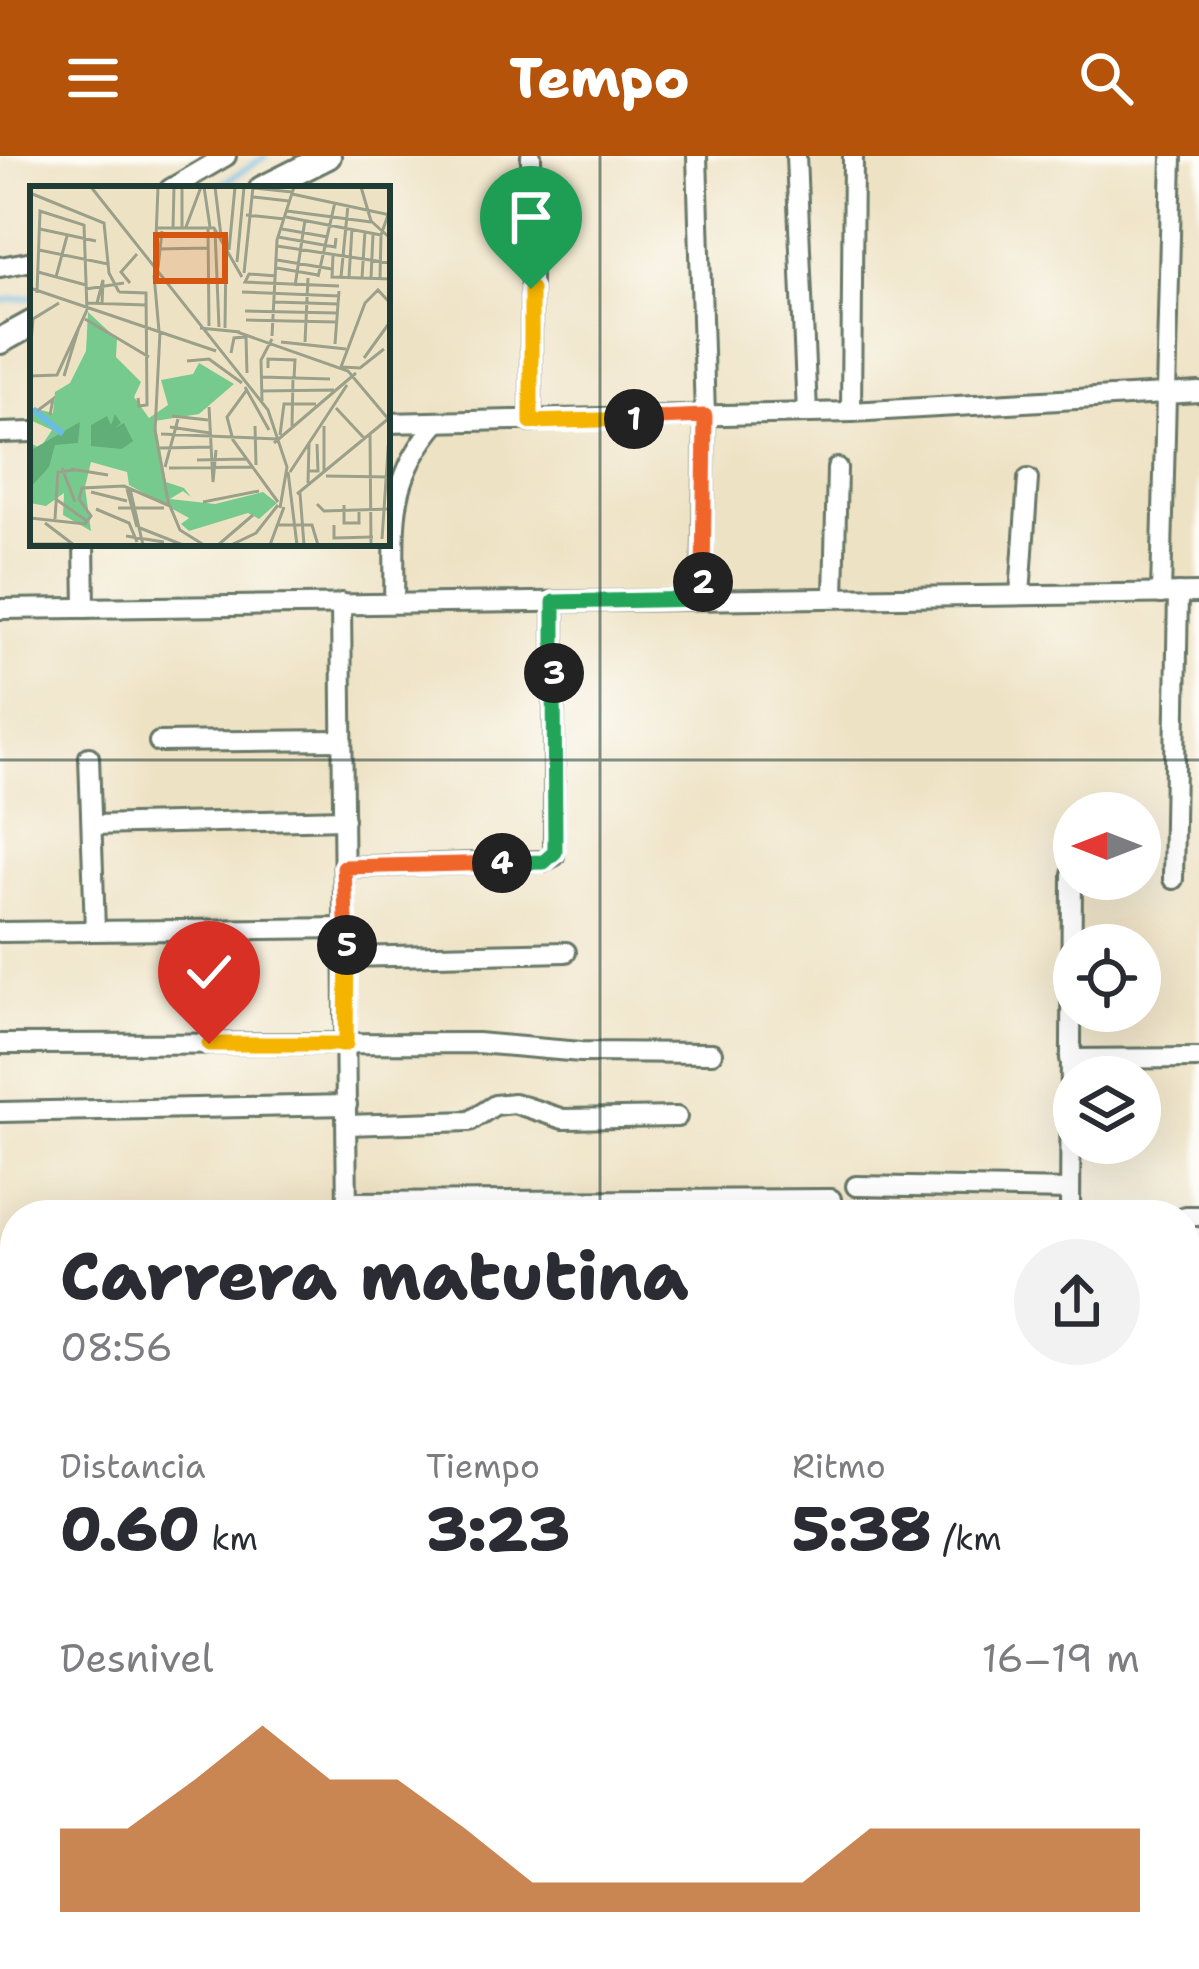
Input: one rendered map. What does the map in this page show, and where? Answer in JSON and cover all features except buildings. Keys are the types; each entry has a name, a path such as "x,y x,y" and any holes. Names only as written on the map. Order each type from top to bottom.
{"main road":[{"path":"268,186 328,156"},
{"path":"0,340 30,324"}],"street":[{"path":"175,186 226,156"},
{"path":"531,156 531,422"},
{"path":"697,156 705,416 702,599"},
{"path":"796,156 807,413"},
{"path":"850,412 853,156"},
{"path":"1172,156 1165,394 1173,879"},
{"path":"0,267 30,262"},
{"path":"390,423 850,412 1199,392"},
{"path":"394,603 399,483 417,445 438,422"},
{"path":"0,433 30,432"},
{"path":"834,597 837,468"},
{"path":"1020,595 1028,479"},
{"path":"84,546 85,608"},
{"path":"0,609 1199,593"},
{"path":"344,867 544,862 554,856 554,602"},
{"path":"341,603 347,1200"},
{"path":"159,742 342,740"},
{"path":"89,757 95,930"},
{"path":"92,825 344,819"},
{"path":"1070,1056 1072,900"},
{"path":"0,932 346,928"},
{"path":"347,957 566,952"},
{"path":"0,1045 495,1044 580,1052 712,1053"},
{"path":"1161,1058 1199,1058"},
{"path":"0,1112 347,1115 470,1121 495,1105 514,1103 563,1120 677,1117"},
{"path":"1070,1164 1070,1200"},
{"path":"856,1186 1070,1190"},
{"path":"778,1200 832,1199"}],"waterway":[{"path":"219,186 266,156"},
{"path":"0,301 30,297"}],"route":[{"path":"209,1044 346,1044 344,867 544,862 554,856 554,602 702,599 705,416 531,422 531,289"}]}
